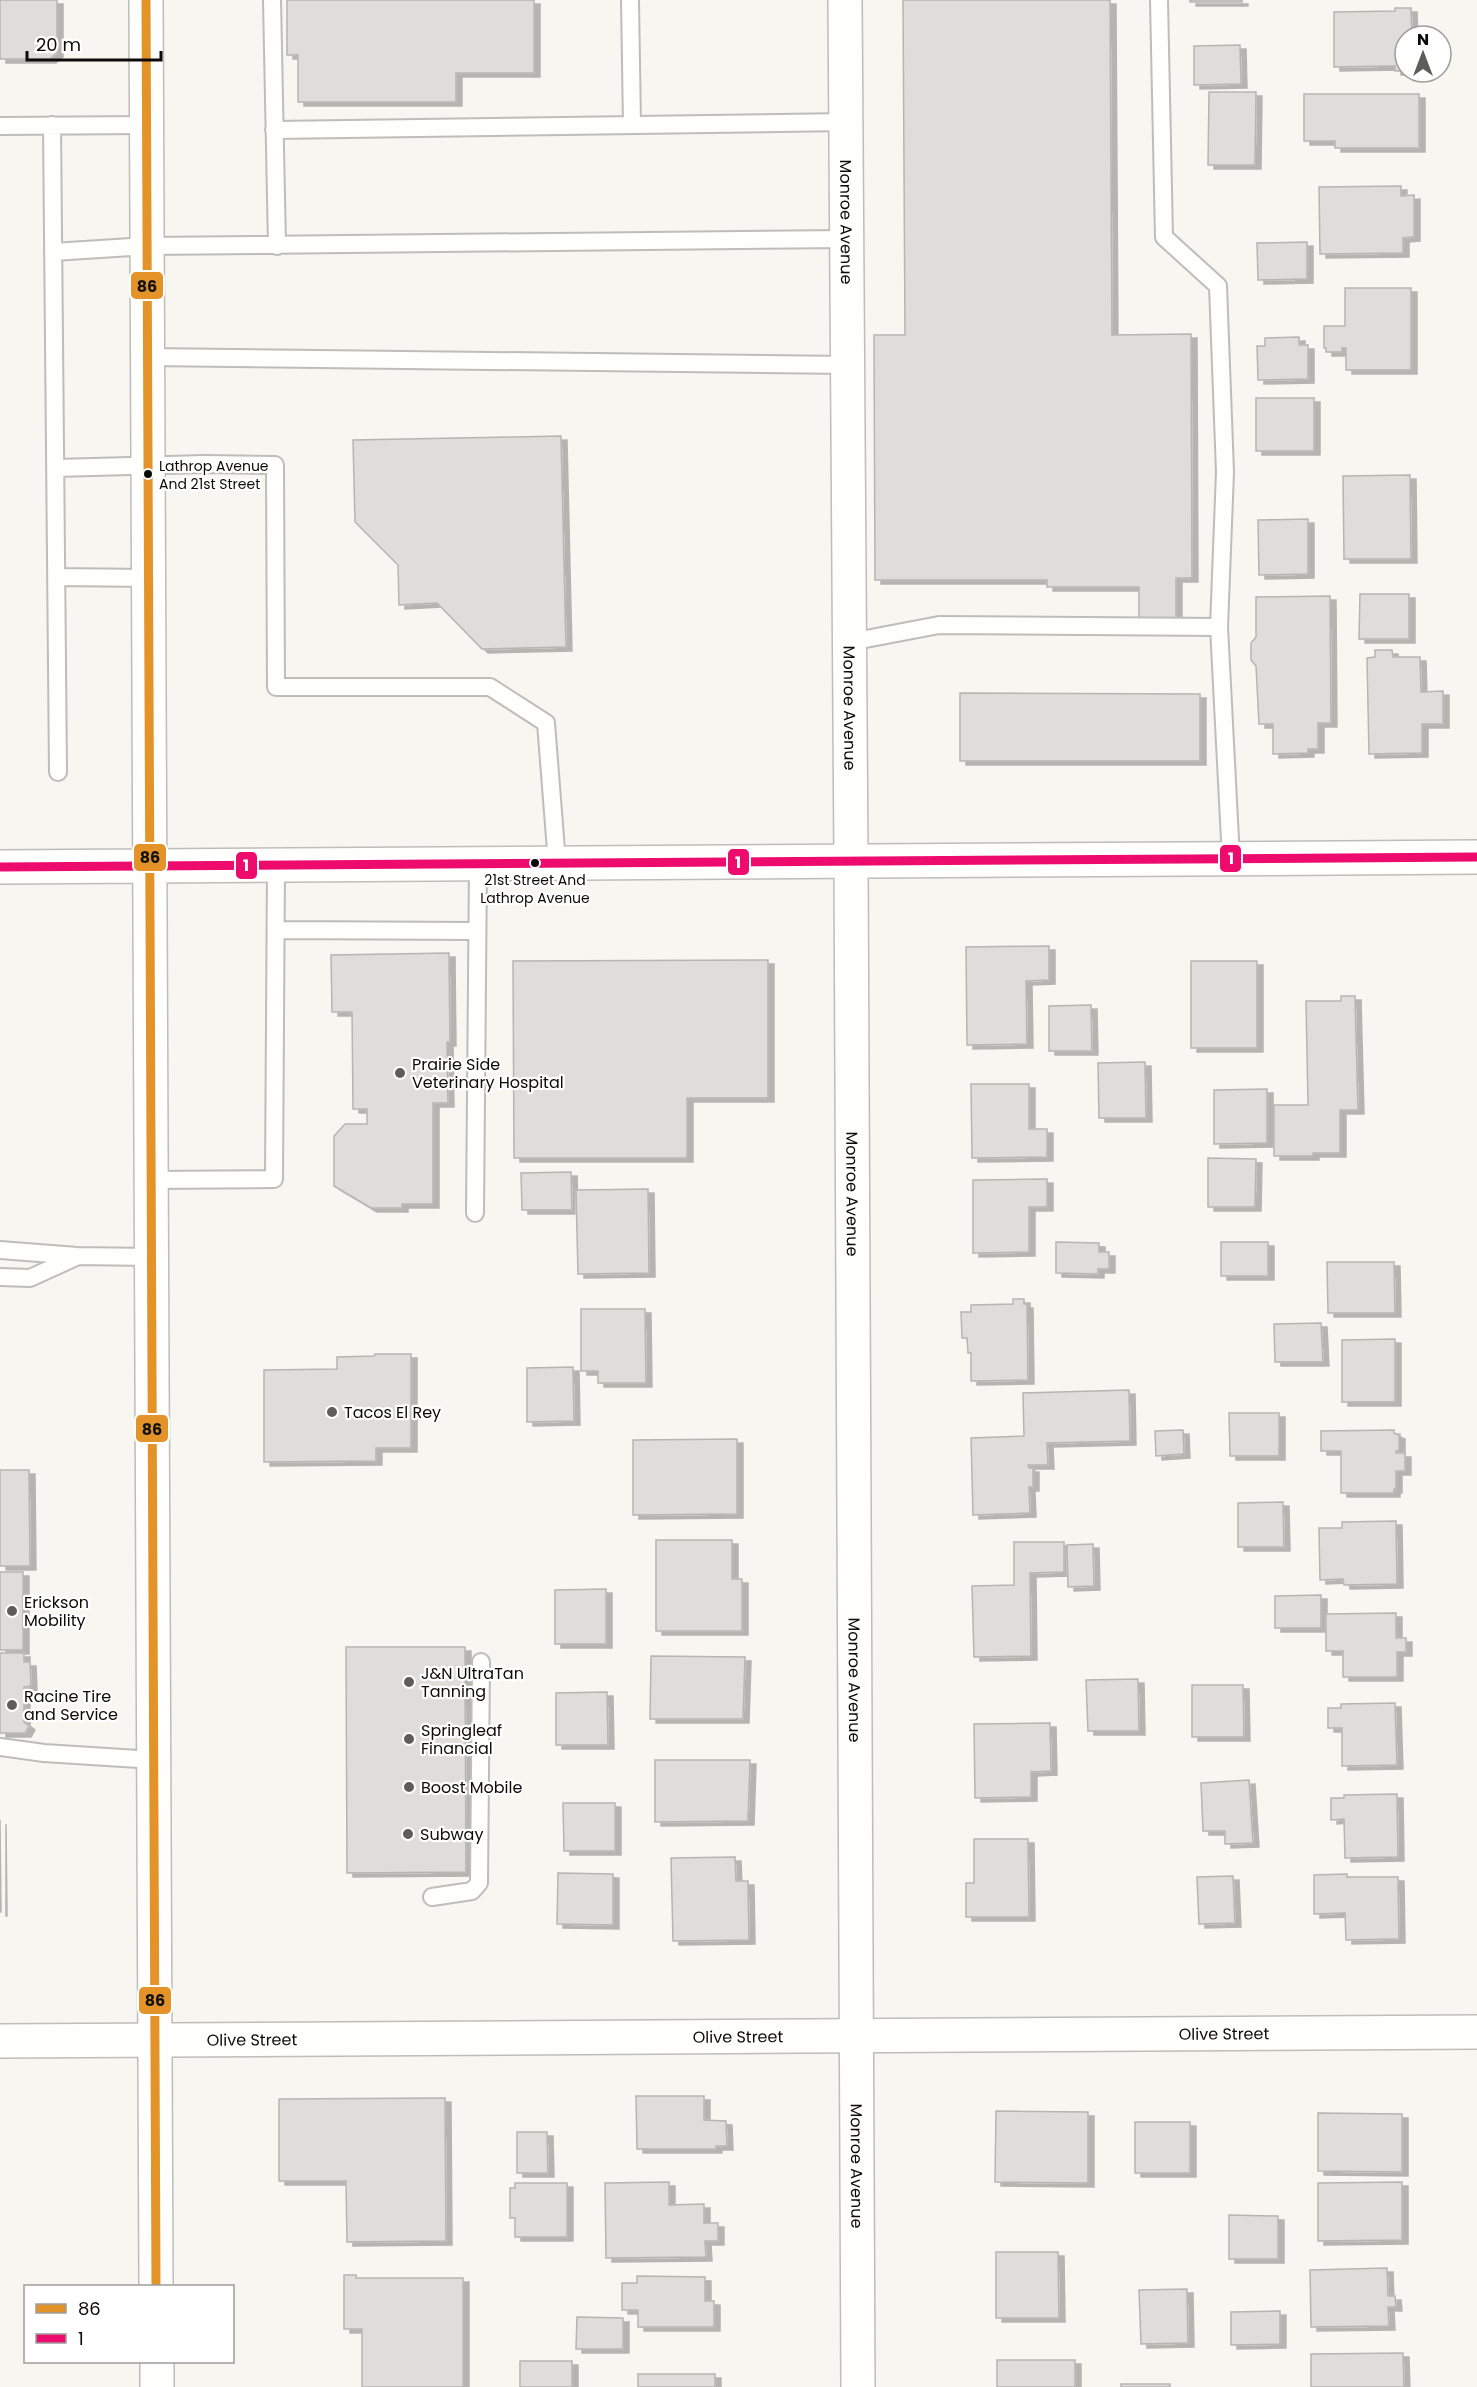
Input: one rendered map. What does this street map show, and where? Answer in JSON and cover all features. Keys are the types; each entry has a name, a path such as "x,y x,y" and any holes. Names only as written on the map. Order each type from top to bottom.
{"street":[{"path":"146,0 156,2285"},
{"name":"Monroe Avenue","path":"845,0 858,2387"},
{"path":"0,867 1477,857"},
{"name":"Olive Street","path":"0,2041 1477,2032"},
{"path":"157,2363 157,2387"}],"lane":[{"path":"272,0 278,246"},
{"path":"630,0 632,125"},
{"path":"1159,0 1164,237 1218,286 1225,471 1219,627 1231,859"},
{"path":"274,130 846,122"},
{"path":"52,125 58,772"},
{"path":"0,126 146,125"},
{"path":"53,252 147,246 847,239"},
{"path":"147,357 848,365"},
{"path":"56,468 275,465 276,687 490,687 546,723 557,863"},
{"path":"57,578 150,578"},
{"path":"850,642 939,625 1219,627"},
{"path":"475,1213 478,864"},
{"path":"151,1180 274,1179 276,865"},
{"path":"276,930 476,931"},
{"path":"0,1250 77,1256 152,1257"},
{"path":"0,1277 30,1278 77,1256"},
{"path":"432,1897 472,1892 479,1882 481,1662"},
{"path":"0,1747 44,1753 154,1760"}],"building":[{"path":"0,0 57,0 57,53 50,59 0,59"},
{"path":"287,0 534,0 534,73 456,73 456,102 298,102 298,55 287,55"},
{"path":"903,0 1110,0 1112,335 1191,334 1192,578 1176,578 1176,621 1139,621 1139,587 1047,587 1047,580 875,580 874,335 905,335"},
{"path":"1190,0 1242,0 1242,2 1190,2"},
{"path":"1395,8 1411,8 1412,24 1393,24 1393,66 1334,67 1334,12 1395,11"},
{"path":"1240,45 1241,84 1194,85 1194,46"},
{"path":"1209,92 1256,92 1255,165 1208,165"},
{"path":"1304,94 1419,94 1419,148 1335,148 1335,141 1304,141"},
{"path":"1401,186 1401,196 1414,195 1414,237 1403,238 1403,253 1320,254 1319,187"},
{"path":"1307,242 1307,279 1258,280 1257,243"},
{"path":"1345,288 1411,288 1411,370 1346,370 1346,348 1342,348 1342,352 1326,352 1324,326 1345,326"},
{"path":"1299,337 1299,345 1308,345 1308,379 1258,380 1257,346 1265,346 1265,338"},
{"path":"1256,398 1314,398 1314,451 1256,451"},
{"path":"561,436 566,647 482,649 437,603 399,605 398,565 355,522 353,440"},
{"path":"1410,475 1411,559 1344,559 1343,476"},
{"path":"1308,519 1308,574 1259,575 1258,520"},
{"path":"1360,594 1409,594 1409,639 1359,639"},
{"path":"1330,596 1331,723 1318,723 1318,749 1308,749 1308,753 1273,754 1273,724 1259,724 1256,666 1251,660 1251,643 1256,637 1256,597"},
{"path":"1375,650 1392,650 1393,657 1420,657 1421,692 1443,691 1443,724 1422,724 1422,753 1369,754 1367,658 1375,657"},
{"path":"960,693 1200,694 1200,761 960,761"},
{"path":"1049,946 1049,980 1026,981 1027,1044 967,1045 966,947"},
{"name":"Prairie Side Veterinary Hospital","path":"449,953 448,1103 433,1103 433,1204 402,1204 402,1208 371,1208 334,1186 334,1136 345,1124 367,1124 367,1109 353,1109 352,1012 332,1012 331,955"},
{"path":"768,960 768,1098 687,1098 687,1158 514,1158 513,961"},
{"path":"1191,961 1257,961 1257,1048 1191,1048"},
{"path":"1341,996 1355,996 1358,1110 1340,1110 1340,1153 1274,1156 1274,1105 1308,1105 1306,1001 1341,1001"},
{"path":"1091,1005 1092,1051 1049,1051 1049,1006"},
{"path":"1145,1062 1146,1118 1099,1118 1098,1063"},
{"path":"971,1084 1029,1084 1029,1129 1047,1129 1047,1157 972,1158"},
{"path":"1267,1089 1267,1143 1214,1144 1214,1090"},
{"path":"1208,1158 1256,1159 1255,1207 1208,1207"},
{"path":"571,1172 572,1210 522,1210 521,1173"},
{"path":"1047,1179 1047,1207 1029,1207 1029,1252 973,1253 973,1180"},
{"path":"648,1189 649,1273 578,1274 576,1190"},
{"path":"1056,1242 1099,1243 1099,1252 1109,1252 1109,1269 1098,1269 1098,1274 1056,1273"},
{"path":"1221,1242 1268,1242 1268,1276 1221,1276"},
{"path":"1327,1262 1394,1262 1395,1313 1328,1313"},
{"path":"1013,1299 1024,1299 1024,1304 1027,1304 1028,1380 971,1381 971,1353 968,1353 967,1338 962,1338 961,1312 971,1312 971,1305 1013,1304"},
{"path":"581,1309 645,1309 646,1383 598,1383 598,1371 581,1371"},
{"path":"1321,1323 1323,1362 1275,1362 1274,1324"},
{"path":"1395,1339 1395,1402 1342,1402 1342,1340"},
{"path":"375,1354 411,1354 411,1448 376,1448 376,1461 264,1462 264,1370 337,1369 337,1357 374,1356"},
{"path":"573,1367 574,1421 527,1422 527,1368"},
{"path":"1129,1390 1130,1441 1047,1443 1048,1465 1028,1465 1029,1468 1033,1468 1033,1487 1029,1487 1030,1513 973,1515 971,1438 1024,1436 1023,1393"},
{"path":"1229,1413 1279,1413 1279,1456 1230,1456"},
{"path":"1183,1430 1184,1454 1156,1456 1155,1431"},
{"path":"1394,1430 1394,1433 1399,1435 1399,1451 1396,1453 1405,1453 1405,1471 1396,1471 1394,1493 1341,1493 1341,1451 1321,1451 1321,1431"},
{"path":"737,1439 737,1514 633,1515 633,1440"},
{"path":"0,1470 29,1470 30,1566 0,1566"},
{"path":"1283,1502 1284,1547 1238,1547 1238,1503"},
{"path":"1396,1521 1397,1584 1344,1585 1343,1579 1320,1580 1319,1528 1342,1528 1342,1522"},
{"path":"656,1540 732,1540 732,1579 742,1579 742,1631 656,1631"},
{"path":"1014,1542 1064,1542 1064,1572 1030,1573 1031,1656 974,1657 972,1586 1014,1585"},
{"path":"1093,1544 1094,1586 1068,1587 1067,1545"},
{"name":"Erickson Mobility","path":"0,1572 23,1572 23,1650 0,1650"},
{"path":"606,1589 606,1644 555,1644 555,1590"},
{"path":"1321,1595 1321,1628 1275,1628 1275,1596"},
{"path":"1396,1613 1396,1638 1406,1638 1406,1652 1397,1652 1397,1677 1343,1677 1343,1651 1326,1651 1326,1614"},
{"path":"346,1647 465,1647 466,1872 347,1873"},
{"name":"Racine Tire and Service","path":"0,1653 24,1653 24,1662 30,1662 31,1686 24,1687 24,1722 29,1726 25,1733 0,1733"},
{"path":"651,1656 745,1657 743,1719 650,1719"},
{"path":"1138,1679 1139,1731 1088,1731 1086,1680"},
{"path":"1192,1685 1243,1685 1244,1737 1192,1737"},
{"path":"607,1692 608,1745 556,1745 556,1693"},
{"path":"1395,1703 1397,1765 1342,1766 1342,1728 1328,1728 1328,1708 1341,1708 1341,1704"},
{"path":"1050,1723 1051,1771 1031,1772 1031,1797 975,1798 974,1724"},
{"path":"655,1760 750,1760 748,1821 655,1822"},
{"path":"1249,1780 1253,1843 1225,1844 1225,1831 1203,1831 1201,1783"},
{"path":"1397,1794 1398,1857 1345,1858 1344,1819 1331,1820 1331,1798 1344,1798 1344,1795"},
{"path":"563,1803 615,1803 615,1851 564,1851"},
{"path":"0,1820 1,1912 0,1912"},
{"path":"974,1839 1028,1839 1029,1917 966,1917 966,1883 974,1883"},
{"path":"735,1857 736,1881 748,1881 749,1940 673,1941 671,1858"},
{"path":"558,1873 613,1874 613,1925 557,1924"},
{"path":"1347,1874 1347,1877 1398,1877 1399,1939 1346,1940 1345,1913 1314,1914 1314,1875"},
{"path":"1233,1876 1235,1923 1199,1924 1197,1877"},
{"path":"636,2096 704,2096 704,2120 726,2121 727,2146 716,2146 716,2149 637,2149"},
{"path":"445,2098 446,2241 347,2242 346,2181 279,2181 279,2099"},
{"path":"996,2111 1088,2112 1088,2183 995,2182"},
{"path":"1318,2113 1402,2114 1402,2172 1318,2171"},
{"path":"1135,2122 1190,2122 1190,2173 1135,2173"},
{"path":"517,2132 547,2132 548,2173 517,2173"},
{"path":"669,2182 669,2205 704,2204 704,2223 718,2223 718,2241 705,2241 706,2257 606,2258 605,2183"},
{"path":"1402,2182 1402,2240 1318,2241 1318,2183"},
{"path":"515,2183 567,2183 567,2237 515,2237 515,2218 510,2218 510,2188 515,2188"},
{"path":"1229,2215 1278,2216 1278,2259 1229,2259"},
{"path":"996,2252 1058,2252 1059,2318 996,2318"},
{"path":"1387,2268 1388,2296 1395,2296 1396,2307 1388,2307 1389,2326 1311,2327 1310,2270"},
{"path":"344,2275 356,2275 356,2278 463,2278 463,2387 362,2387 362,2329 344,2329"},
{"path":"637,2276 705,2277 705,2301 714,2301 714,2327 638,2327 638,2310 622,2310 622,2283 637,2283"},
{"path":"1187,2289 1188,2343 1141,2344 1139,2290"},
{"path":"1280,2311 1280,2344 1231,2345 1231,2312"},
{"path":"577,2317 623,2318 623,2349 576,2349"},
{"path":"1403,2353 1404,2387 1311,2387 1311,2354"},
{"path":"997,2360 1075,2360 1075,2387 997,2387"},
{"path":"520,2361 572,2361 572,2387 520,2387"},
{"path":"638,2374 715,2374 715,2387 638,2387"},
{"path":"1121,2384 1170,2384 1170,2387 1121,2387"}],"transit line":[{"name":"86","path":"146,0 156,2285"},
{"name":"1","path":"0,867 1477,857"}],"place":[{"name":"Lathrop Avenue And 21st Street","path":"148,474"},
{"name":"21st Street And Lathrop Avenue","path":"535,863"},
{"name":"Prairie Side Veterinary Hospital","path":"400,1073"},
{"name":"Tacos El Rey","path":"332,1412"},
{"name":"Erickson Mobility","path":"12,1611"},
{"name":"J&N UltraTan Tanning","path":"409,1682"},
{"name":"Racine Tire and Service","path":"12,1705"},
{"name":"Springleaf Financial","path":"409,1739"},
{"name":"Boost Mobile","path":"409,1787"},
{"name":"Subway","path":"408,1834"}]}
